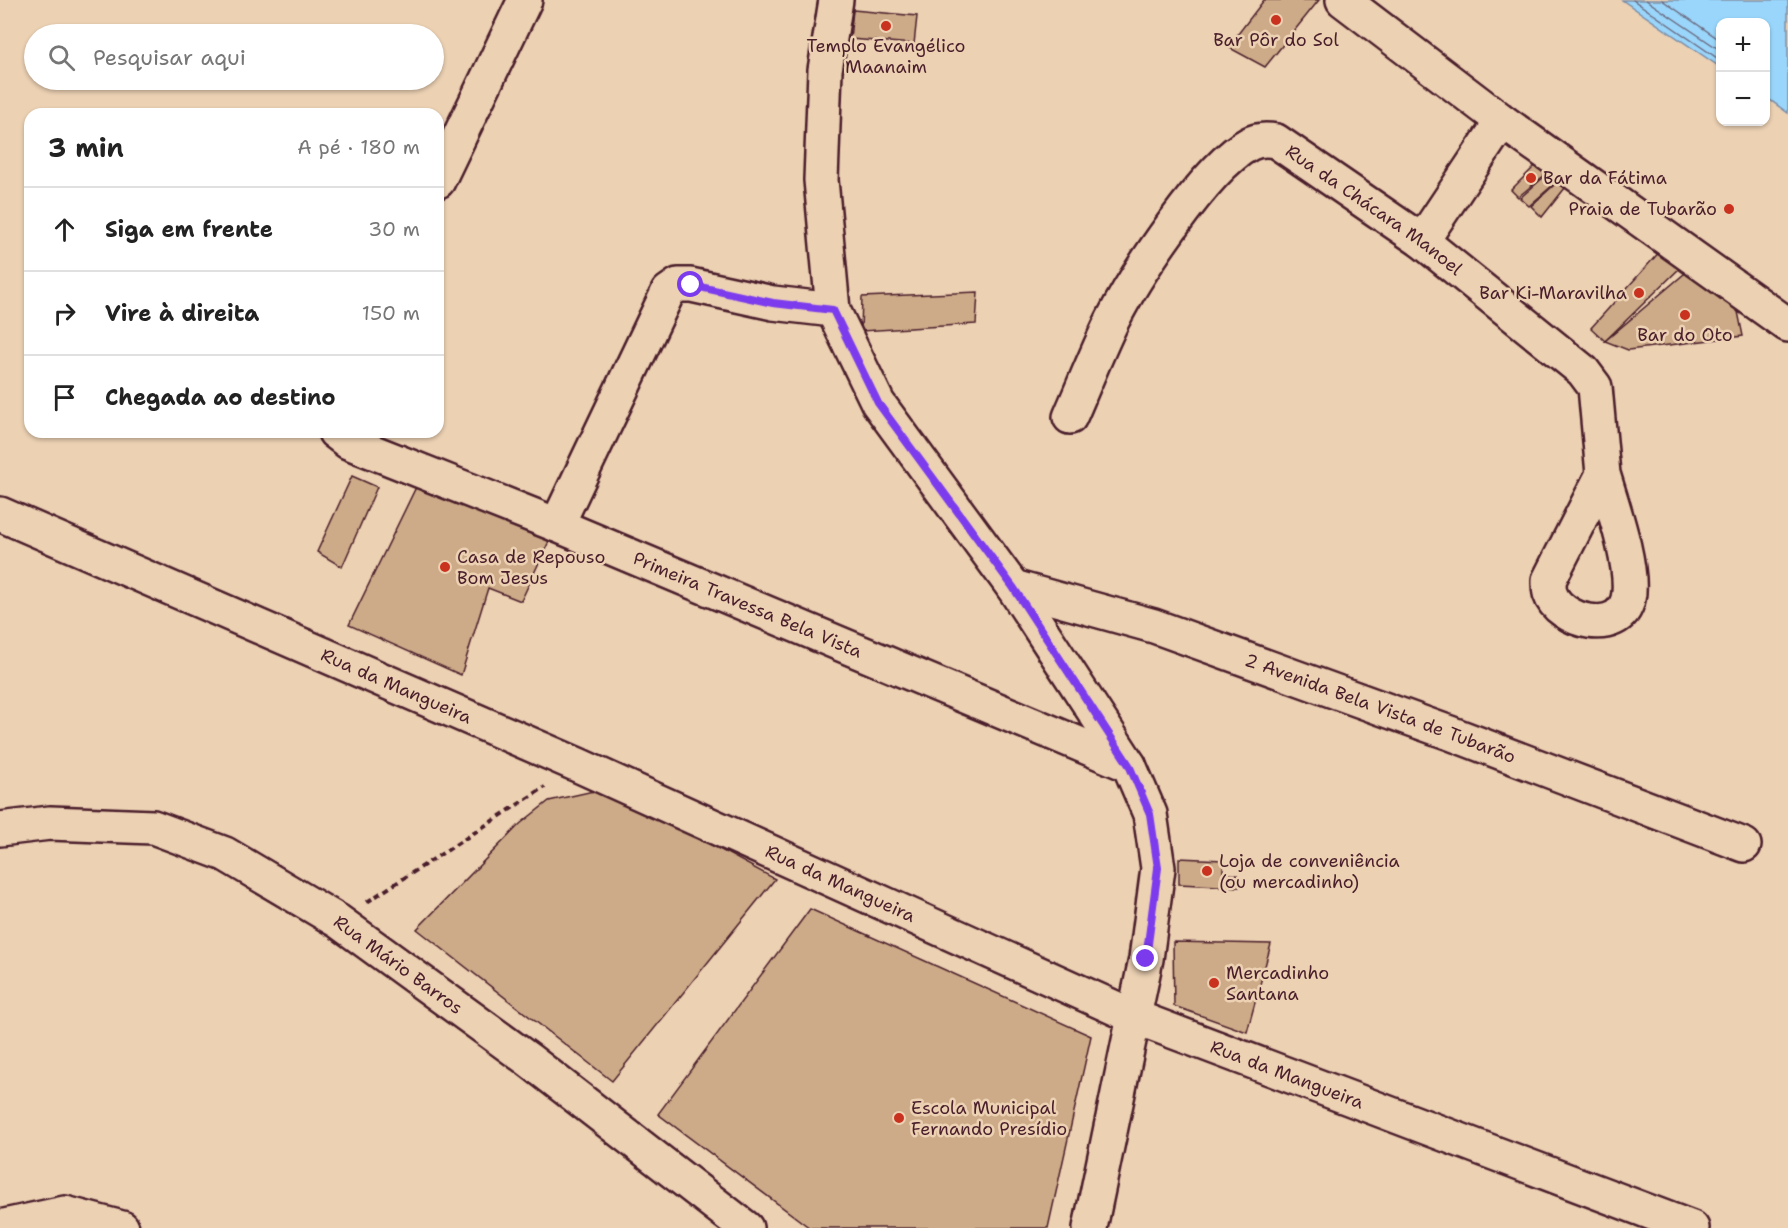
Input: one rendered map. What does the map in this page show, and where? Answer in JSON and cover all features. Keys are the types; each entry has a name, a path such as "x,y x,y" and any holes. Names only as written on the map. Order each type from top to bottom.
{"street":[{"path":"444,169 525,0"},
{"path":"836,0 825,70 821,180 833,310 878,403 1013,587 1129,765 1150,814 1158,868 1136,1017 1090,1228"},
{"path":"1343,0 1502,121 1788,325"},
{"path":"1422,241 1502,121"},
{"name":"Rua da Chácara Manoel","path":"1070,417 1113,319 1179,213 1223,166 1248,144 1263,139 1276,141 1422,241 1584,371 1595,387 1603,474"},
{"path":"557,525 668,292 678,285 691,285 773,303 833,310"},
{"name":"Primeira Travessa Bela Vista","path":"344,438 1129,765"},
{"name":"Rua da Mangueira","path":"0,514 578,765 1136,1017 1692,1228"},
{"name":"2 Avenida Bela Vista de Tubarão","path":"1013,587 1154,626 1450,733 1744,845"},
{"name":"Rua Mário Barros","path":"0,829 50,823 153,827 225,854 338,921 529,1060 746,1228"},
{"path":"0,1227 65,1213 122,1228"}],"path":[{"path":"338,921 578,765"}],"water":[{"path":"1622,0 1788,0 1788,113 1770,100 1770,18 1716,18 1716,64"}],"building":[{"path":"1264,0 1319,0 1265,67 1228,47"},
{"path":"853,10 917,16 914,44 850,39"},
{"path":"1540,161 1552,169 1518,197 1511,190"},
{"path":"1552,170 1562,177 1529,206 1520,198"},
{"path":"1563,177 1569,183 1542,217 1531,206"},
{"path":"1663,248 1685,263 1605,341 1591,328"},
{"path":"1690,269 1735,297 1743,336 1628,350 1605,341"},
{"path":"978,292 976,324 861,331 862,297"},
{"path":"352,476 377,487 342,567 317,552"},
{"path":"418,483 551,537 521,601 488,588 461,675 349,625"},
{"path":"598,790 680,828 775,879 612,1081 417,929 520,824 549,801"},
{"path":"1179,858 1223,860 1223,873 1237,875 1239,887 1179,884"},
{"path":"810,909 1091,1036 1048,1228 810,1228 658,1114"},
{"path":"1173,942 1271,944 1247,1032 1174,1006"}],"place":[{"name":"Bar Pôr do Sol","path":"1276,20"},
{"name":"Templo Evangélico Maanaim","path":"886,26"},
{"name":"Bar da Fátima","path":"1531,178"},
{"name":"Praia de Tubarão","path":"1729,209"},
{"name":"Bar Ki-Maravilha","path":"1639,293"},
{"name":"Bar do Oto","path":"1685,315"},
{"name":"Casa de Repouso Bom Jesus","path":"445,567"},
{"name":"Loja de conveniência (ou mercadinho)","path":"1207,871"},
{"name":"Mercadinho Santana","path":"1214,983"},
{"name":"Escola Municipal Fernando Presídio","path":"899,1118"}],"route":[{"path":"691,285 773,303 833,310 878,403 1013,587 1129,765 1150,814 1158,868 1146,959"}]}
